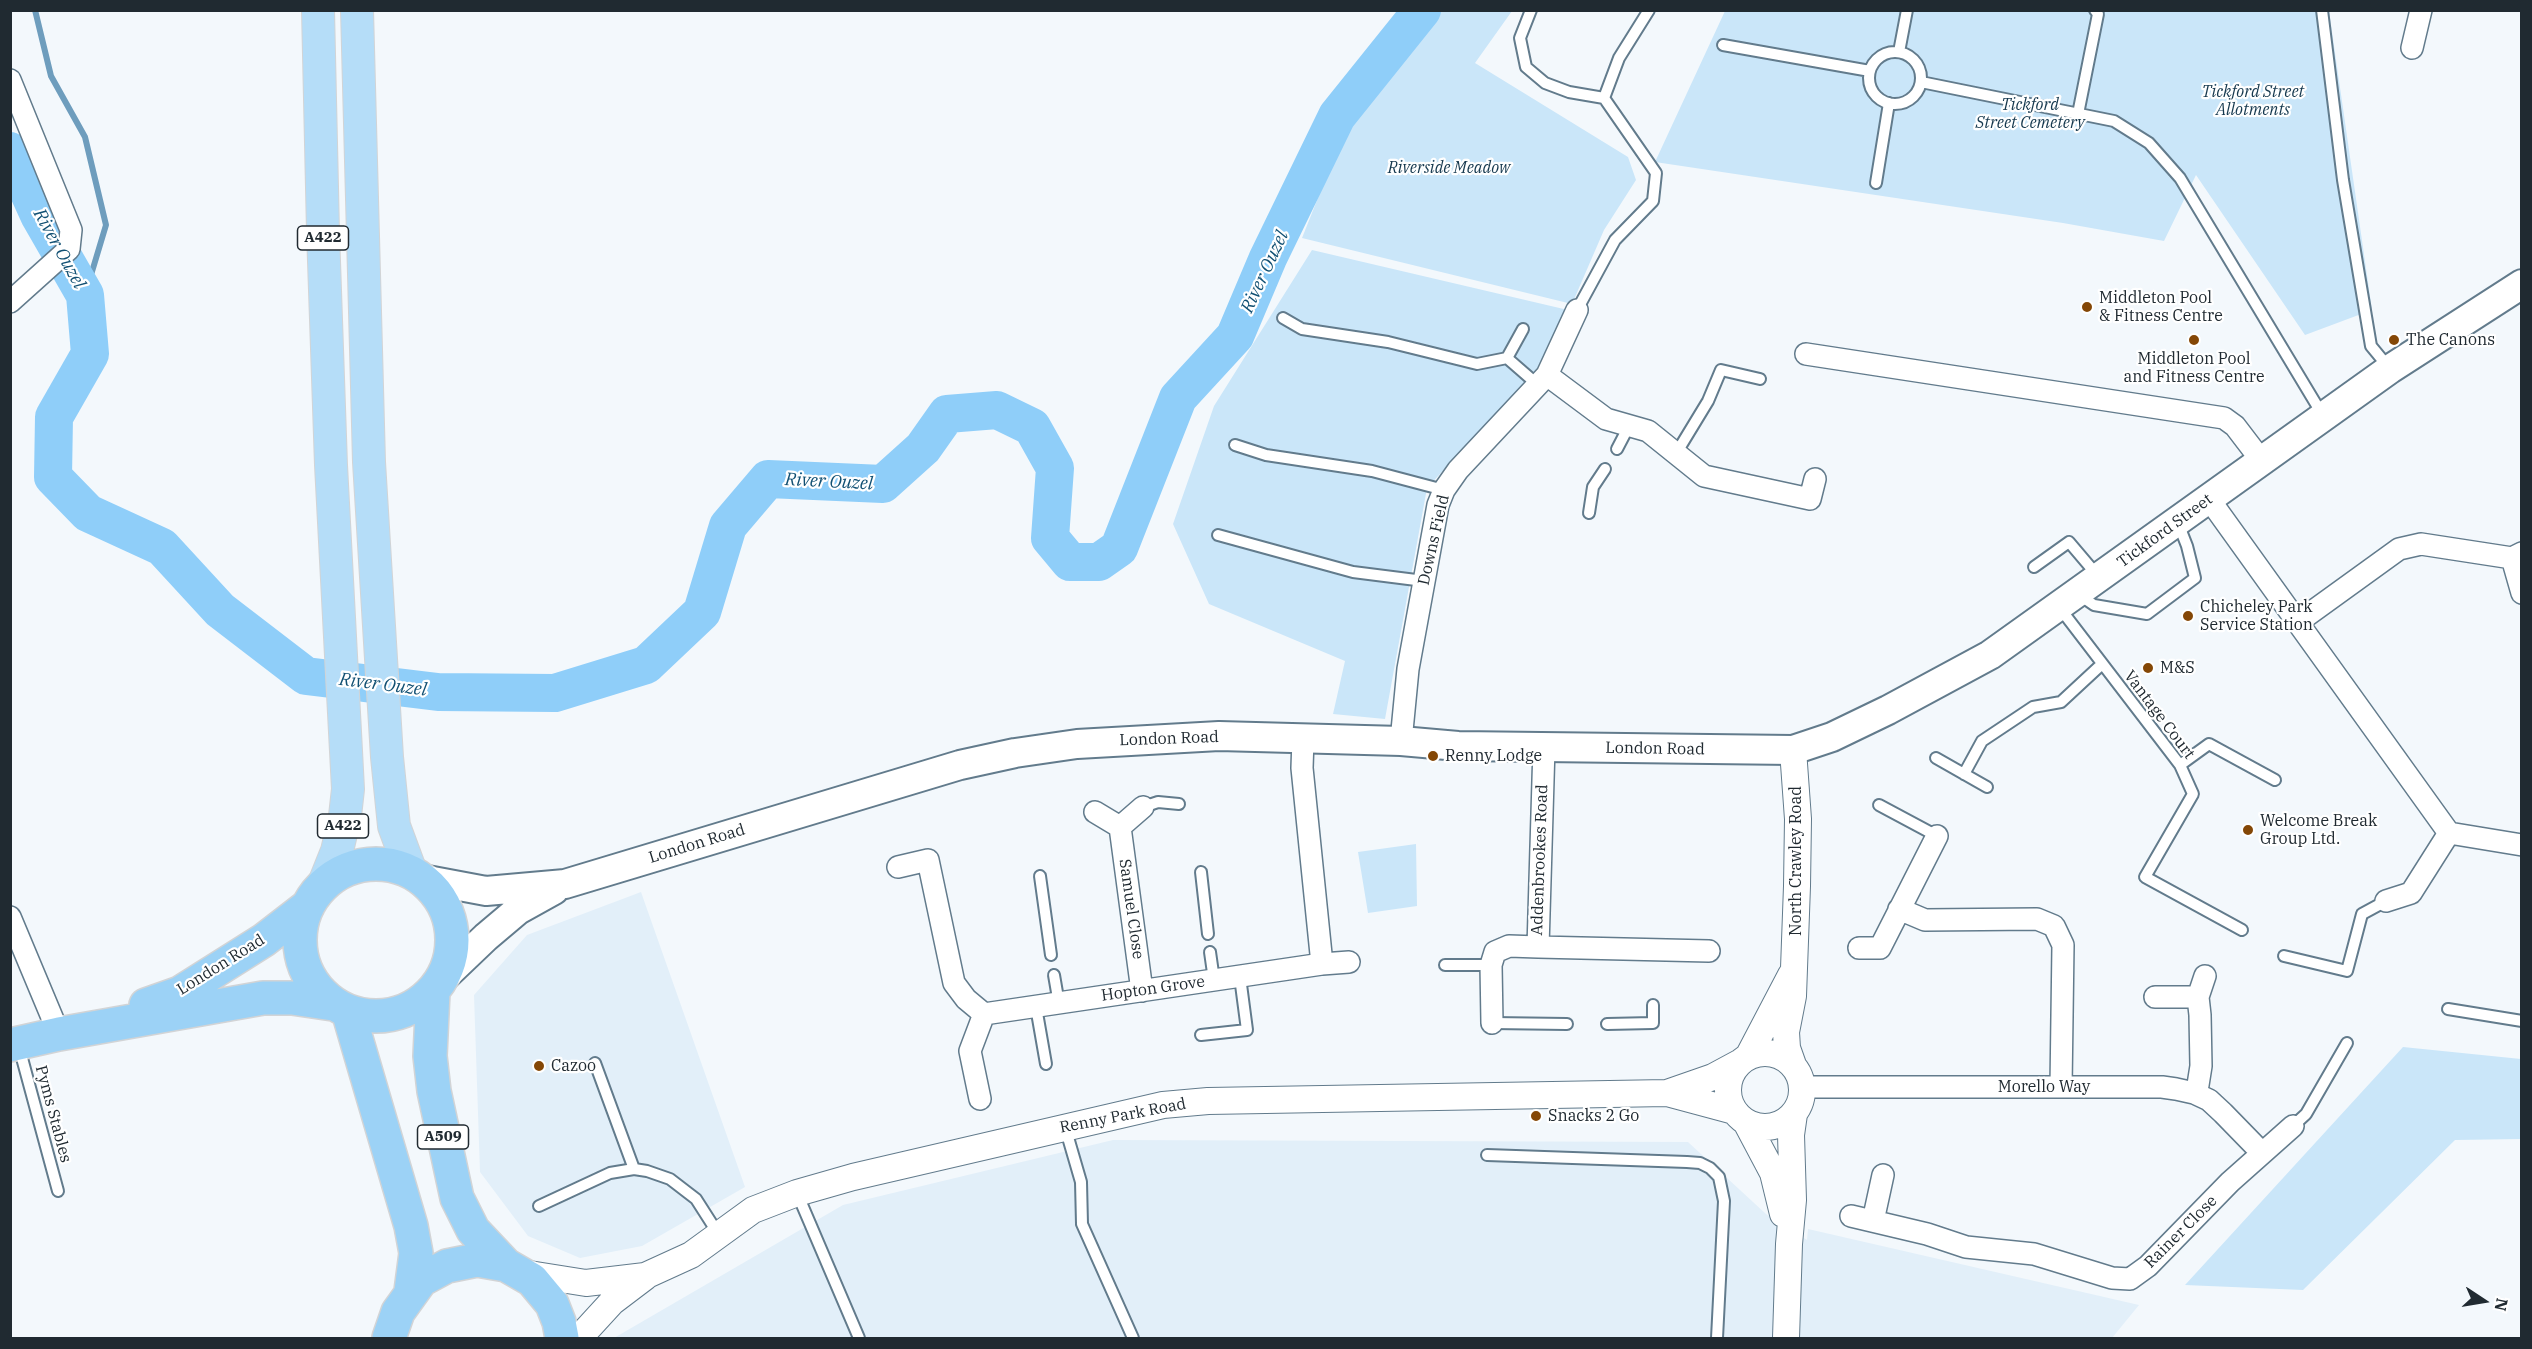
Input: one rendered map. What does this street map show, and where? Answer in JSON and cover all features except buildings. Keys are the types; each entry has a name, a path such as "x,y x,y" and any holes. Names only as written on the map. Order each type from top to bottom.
{"highway":[{"path":"381,864 416,875 441,900 451,922 452,946 448,966 438,985 413,1007 391,1015 368,1017 340,1008 315,986 304,964 301,929 316,896 349,869 365,865 381,864"},
{"name":"London Road","path":"59,1035 180,993 256,945 316,896"},
{"name":"A509","path":"438,985 430,1056 434,1091 457,1198 473,1230 515,1269"},
{"name":"London Road","path":"14,1045 263,998 292,998 340,1008"},
{"path":"340,1008 411,1226 416,1253 411,1291"},
{"path":"389,1338 398,1312 421,1280 461,1261 477,1260 515,1269 541,1288 552,1304 562,1338"}],"main road":[{"name":"A422","path":"316,896 337,851 345,816 348,763 331,465 318,10"},
{"name":"A422","path":"357,10 369,462 387,757 394,826 416,875"},
{"name":"Tickford Street","path":"1793,750 1832,737 1948,680 1990,655 2178,523 2261,460 2390,369 2522,284"},
{"name":"London Road","path":"438,985 486,937 518,910 565,884 905,780 1015,753 1077,744 1166,738 1401,741 1458,746 1793,750"},
{"name":"London Road","path":"416,875 486,891 565,884"}],"street":[{"path":"2412,48 2421,10"},
{"path":"10,80 71,230 69,249 10,302"},
{"name":"Downs Field","path":"1401,741 1408,669 1438,505 1444,489 1458,470 1542,380 1577,310"},
{"path":"1806,354 2224,418 2235,426 2261,460"},
{"path":"1542,380 1606,419 1648,431 1704,476 1810,499 1815,479"},
{"path":"2209,499 2449,833 2522,845"},
{"path":"2298,622 2399,549 2421,544 2517,556 2522,593"},
{"path":"1303,739 1302,768 1322,964"},
{"name":"Addenbrookes Road","path":"1544,747 1538,947 1654,955 1709,951"},
{"name":"North Crawley Road","path":"1793,750 1798,819 1795,951 1792,972 1793,996 1786,1032 1786,1048 1798,1076"},
{"path":"1095,812 1120,827 1143,807"},
{"name":"Samuel Close","path":"1120,827 1142,991"},
{"path":"2386,901 2411,893 2449,833"},
{"path":"1859,948 1880,948 1937,836"},
{"path":"898,867 928,860 954,983 966,999 984,1014 970,1051 980,1099"},
{"path":"1899,909 1925,920 2037,919 2054,926 2063,945 2061,1087"},
{"path":"10,917 59,1035"},
{"path":"1492,1023 1491,965 1495,952 1509,946 1538,947"},
{"name":"Hopton Grove","path":"984,1014 1322,964 1349,962"},
{"name":"North Crawley Road","path":"1744,1060 1792,972"},
{"path":"2194,1093 2198,1085 2201,1066 2198,997 2205,976"},
{"path":"2155,997 2198,997"},
{"path":"1786,1338 1793,1200 1791,1135 1794,1114 1802,1096 1798,1076 1777,1055 1758,1053 1744,1060 1730,1078 1728,1095 1773,1173 1789,1244"},
{"name":"Renny Park Road","path":"579,1338 606,1308 645,1276 684,1259 753,1210 797,1193 1065,1127 1163,1105 1208,1101 1667,1093 1713,1077 1744,1060"},
{"name":"Morello Way","path":"1798,1076 2061,1087 2162,1087 2194,1093 2209,1100 2262,1153"},
{"name":"Renny Park Road","path":"1667,1093 1740,1116"},
{"path":"1740,1116 1766,1127 1786,1121 1794,1114"},
{"name":"Rainer Close","path":"1851,1216 1966,1246 2034,1254 2112,1278 2130,1279 2148,1266 2230,1182 2293,1126"},
{"path":"1873,1221 1883,1175"},
{"name":"Renny Park Road","path":"515,1269 586,1283 645,1276"}],"lane":[{"path":"1531,10 1520,38 1526,67 1545,83 1569,92 1604,98 1656,173 1653,201 1615,240 1577,310"},
{"path":"1604,98 1618,58 1649,10"},
{"path":"1899,52 1907,10"},
{"path":"2078,114 2098,14 2095,10"},
{"path":"2322,10 2343,180 2371,346 2390,369"},
{"path":"1724,45 1870,71"},
{"path":"1899,52 1906,54 1916,62 1920,68 1921,82 1918,90 1906,102 1889,103 1882,100 1871,88 1870,71 1873,64 1884,54 1899,52"},
{"path":"1921,82 2114,121 2149,142 2180,178 2323,416"},
{"path":"1876,183 1889,103"},
{"path":"1283,318 1302,329 1388,342 1477,364 1507,358 1542,380"},
{"path":"1507,358 1523,329"},
{"path":"1677,452 1708,401 1721,370 1760,379"},
{"path":"1617,449 1629,426"},
{"path":"1235,445 1266,455 1372,471 1444,489"},
{"path":"1589,513 1593,487 1605,469"},
{"path":"2079,593 2094,604 2147,614 2195,578 2187,546 2178,523"},
{"path":"1218,535 1353,572 1424,582"},
{"name":"Vantage Court","path":"2034,567 2069,542 2079,593 2102,664 2180,765 2193,794 2145,877 2242,930"},
{"path":"1964,774 1982,741 2033,707 2061,702 2102,664"},
{"path":"2180,765 2209,744 2275,780"},
{"path":"1935,758 1987,787"},
{"path":"1143,807 1158,802 1179,804"},
{"path":"1879,805 1937,836"},
{"path":"1201,872 1208,934"},
{"path":"1040,876 1052,955"},
{"path":"2284,956 2347,971 2362,914 2386,901"},
{"path":"1210,952 1214,980"},
{"path":"1445,965 1491,965"},
{"path":"1054,975 1059,1004"},
{"path":"1201,1035 1247,1030 1240,977"},
{"path":"1607,1024 1653,1023 1653,1005"},
{"path":"1036,1007 1046,1064"},
{"path":"2448,1009 2522,1021"},
{"path":"1492,1023 1566,1024"},
{"path":"2293,1126 2306,1114 2347,1043"},
{"name":"Pyms Stables","path":"14,1045 58,1191"},
{"path":"595,1063 634,1169"},
{"path":"1065,1127 1081,1182 1082,1224 1133,1338"},
{"path":"1488,1155 1688,1161 1701,1163 1710,1168 1719,1177 1724,1201 1717,1338"},
{"path":"539,1206 610,1173 634,1169 660,1175 683,1187 696,1198 719,1235"},
{"path":"797,1193 859,1338"}],"shaded area":[{"path":"641,892 745,1187 642,1246 580,1258 528,1236 480,1172 474,995 527,935"},
{"path":"1113,1140 1688,1142 1766,1214 1807,1240 1808,1229 2139,1305 2112,1338 614,1338 843,1205"}],"green space":[{"name":"Riverside Meadow","path":"1441,11 1512,11 1475,63 1628,157 1636,180 1604,230 1572,304 1302,238 1345,130 1421,39"},
{"name":"Tickford Street Cemetery","path":"1725,11 2329,11 2372,310 2305,335 2196,175 2164,241 2063,223 1655,162"},
{"path":"1312,250 1568,310 1538,368 1427,488 1385,719 1333,714 1345,661 1209,604 1173,524 1214,406"},
{"path":"1416,844 1417,906 1368,913 1358,852"},
{"path":"2403,1047 2521,1059 2521,1139 2455,1140 2303,1290 2185,1285"}],"waterway":[{"path":"35,10 51,76 85,137 106,225 85,295"},
{"name":"River Ouzel","path":"10,151 39,215 85,295 90,354 54,417 53,477 88,513 162,547 220,610 306,676 438,692 555,693 646,665 702,612 728,526 768,479 883,484 923,448 947,414 997,410 1032,427 1055,468 1050,538 1070,562 1099,562 1119,548 1178,398 1235,336 1268,258 1337,116 1422,10"}],"place":[{"name":"Middleton Pool & Fitness Centre","path":"2087,307"},
{"name":"Middleton Pool and Fitness Centre","path":"2194,340"},
{"name":"The Canons","path":"2394,340"},
{"name":"Chicheley Park Service Station","path":"2188,616"},
{"name":"M&S","path":"2148,668"},
{"name":"Renny Lodge","path":"1433,756"},
{"name":"Welcome Break Group Ltd.","path":"2248,830"},
{"name":"Cazoo","path":"539,1066"},
{"name":"Snacks 2 Go","path":"1536,1116"}],"park label":[{"name":"Tickford Street Allotments","path":"2253,101"}]}
